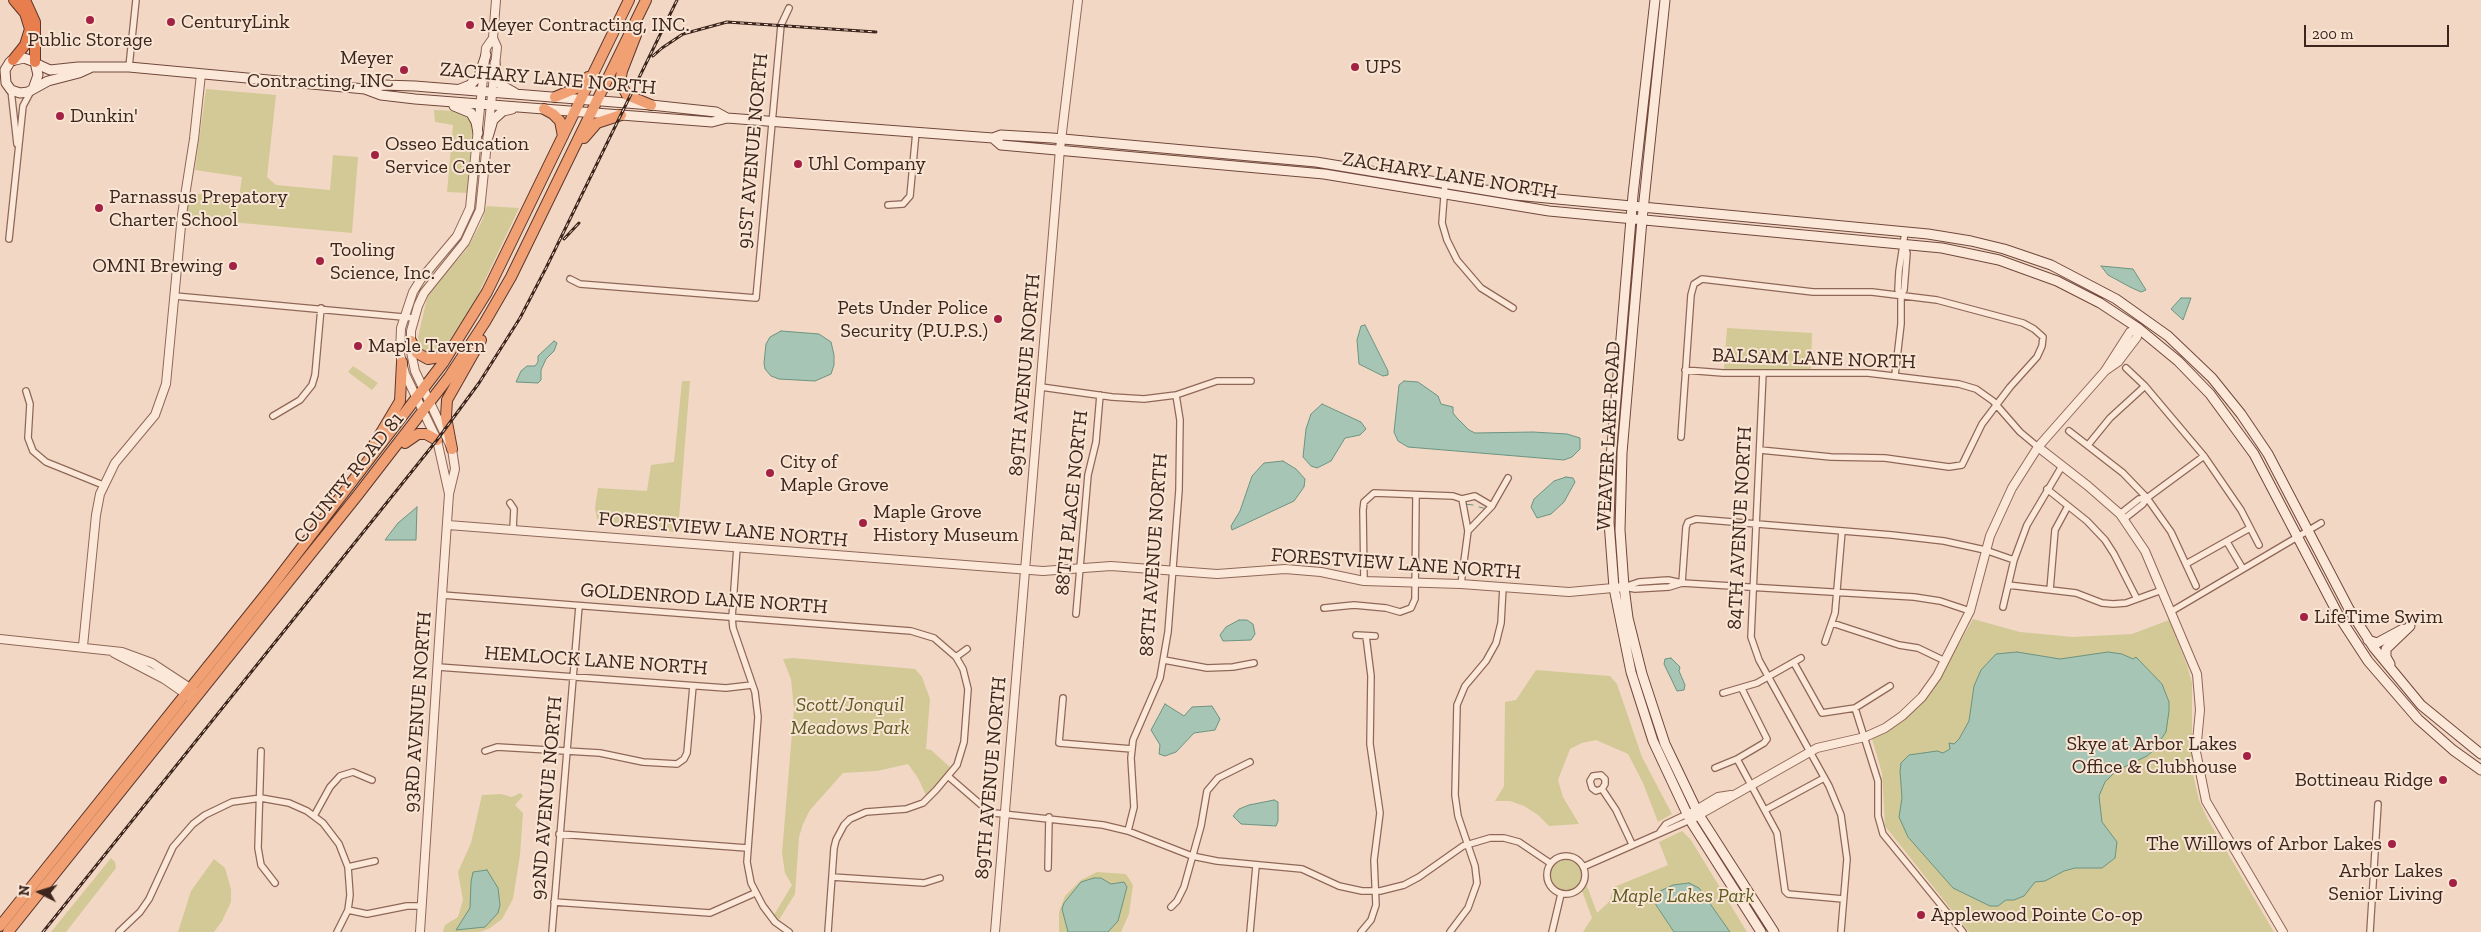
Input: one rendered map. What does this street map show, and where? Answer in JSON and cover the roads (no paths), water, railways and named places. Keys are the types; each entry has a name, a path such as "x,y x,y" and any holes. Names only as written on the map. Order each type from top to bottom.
{"highway":[{"path":"11,61 25,45 30,29 25,13 14,0"},
{"path":"25,0 34,17 36,63"},
{"path":"32,0 40,15 42,26 35,43"},
{"name":"COUNTY ROAD 81","path":"8,932 420,395 475,314 630,0"},
{"path":"647,0 622,71 620,82 627,95 651,105"},
{"name":"COUNTY ROAD 81","path":"0,926 357,496 430,403 481,329 504,289 647,0"},
{"path":"555,97 583,83 617,26"},
{"path":"544,109 554,114 560,121 563,138"},
{"path":"561,175 591,128 602,120 621,115"},
{"path":"452,449 446,417 448,400 493,318 504,289"},
{"path":"411,342 417,353 422,357 428,359 440,357 466,320 475,314"},
{"path":"354,479 400,401 402,362"},
{"path":"357,496 373,482 408,438 422,433 437,440"}],"main road":[{"name":"WEAVER LAKE ROAD","path":"1654,0 1632,206 1609,493 1614,588 1624,644 1652,741 1688,817 1761,932"},
{"name":"WEAVER LAKE ROAD","path":"1665,0 1642,220 1620,491 1624,587 1628,618 1653,710 1669,752 1698,812 1774,932"},
{"path":"456,90 474,81 479,76 486,56"},
{"path":"0,68 11,61 24,58 36,63 38,80 32,90 20,93 6,87 5,74 11,61"},
{"name":"ZACHARY LANE NORTH","path":"36,63 50,70 78,67 129,67 365,89 381,94 416,99 712,122 727,118 993,138 1001,134 1062,138 1316,162 1526,196 1906,232"},
{"path":"495,63 496,76 501,85 520,95"},
{"name":"ZACHARY LANE NORTH","path":"32,90 48,81 79,74 90,68"},
{"name":"ZACHARY LANE NORTH","path":"365,89 397,84 597,100 716,112 727,118"},
{"path":"416,99 424,104 466,109 474,118 478,132"},
{"path":"488,136 493,120 499,114 508,109 520,107"},
{"name":"ZACHARY LANE NORTH","path":"993,138 1001,145 1317,173 1549,211 1904,244"},
{"path":"1483,201 1494,199 1516,202 1522,201 1526,196"},
{"path":"1906,232 1971,241 2051,265 2094,286 2146,318 2194,359 2234,404 2268,454 2349,609 2368,640 2413,696 2447,729 2481,754"},
{"path":"1904,244 1973,254 2026,269 2085,295 2138,328 2187,369 2234,424 2260,464 2348,631 2377,673 2423,724 2481,770"},
{"path":"2368,640 2377,643 2410,626 2386,649 2385,654 2388,661 2408,685 2413,696"}],"street":[{"path":"129,67 136,0"},
{"name":"93RD AVENUE NORTH","path":"449,494 437,440 423,412 412,360 411,342 414,318 424,293 465,242 477,219 483,192 497,47 493,38 496,0"},
{"name":"89TH AVENUE NORTH","path":"995,932 1060,149 1078,0"},
{"name":"91ST AVENUE NORTH","path":"570,280 580,284 756,298 781,24 789,8"},
{"name":"93RD AVENUE NORTH","path":"420,932 449,494 454,469 452,449 430,403 420,395 402,362 400,341 403,316 420,279 457,236 467,216 472,198 486,48 493,38"},
{"path":"83,646 96,515 103,485 115,463 151,422 160,404 168,370 182,216 194,139 201,74"},
{"path":"6,87 17,144 9,239"},
{"path":"17,144 21,136 23,106 32,90"},
{"path":"888,205 903,204 910,196 916,132"},
{"path":"1445,184 1442,223 1447,240 1457,260 1481,288 1513,308"},
{"path":"1895,375 1901,324 1901,295 1898,290 1899,271 1906,232"},
{"path":"1681,437 1691,295 1696,282 1707,279 1813,292 1872,292 1938,300 2022,323 2034,329 2043,337 2042,346 2037,358 1982,424 1962,465 1949,467 1885,458 1831,457 1760,450"},
{"path":"175,296 414,318"},
{"path":"273,416 300,400 312,385 315,375 321,308"},
{"path":"1584,867 1660,832 1666,824 1698,812 1810,752 1830,744 1865,737 1891,724 1917,702 1934,682 1970,611 1985,550 2008,496 2038,447 2105,371 2130,332 2138,328 2146,318"},
{"path":"2126,368 2146,386 2204,456 2223,483 2259,545"},
{"name":"BALSAM LANE NORTH","path":"1685,370 1895,375 1970,386 1997,404 2020,432 2038,447"},
{"name":"84TH AVENUE NORTH","path":"1763,373 1750,628 1752,641 1768,676 1836,801 1844,824 1847,859 1841,931"},
{"path":"1041,387 1144,399 1176,394 1216,381 1251,381"},
{"path":"2088,445 2110,418 2146,386"},
{"path":"26,391 30,404 28,438 33,451 46,462 103,485"},
{"name":"88TH AVENUE NORTH","path":"1128,831 1134,807 1132,749 1136,732 1156,689 1164,660 1180,490 1180,412 1176,394"},
{"name":"88TH PLACE NORTH","path":"1076,614 1088,475 1096,442 1100,395"},
{"path":"2069,431 2123,473 2147,498 2171,532 2196,586"},
{"path":"2038,447 2122,517 2145,551 2172,611 2197,674 2200,710 2196,752 2206,801 2283,932"},
{"path":"2122,517 2143,504 2147,498 2204,456"},
{"path":"2002,607 2014,560 2027,524 2062,466"},
{"path":"1468,531 1492,506 1508,478"},
{"path":"2047,489 2104,540 2118,561 2137,599"},
{"path":"1364,581 1364,502 1374,493 1453,496 1462,499 1475,496 1492,506"},
{"path":"1324,608 1354,605 1406,611 1414,604 1416,582 1416,494"},
{"path":"1461,584 1468,531 1462,499"},
{"path":"510,503 514,509 513,529"},
{"path":"2050,590 2055,530 2068,506"},
{"path":"1682,583 1686,527 1688,522 1696,519 1842,531 1944,542 1985,550 2014,560"},
{"path":"2172,611 2321,523"},
{"name":"FORESTVIEW LANE NORTH","path":"448,525 1057,571 1111,566 1216,574 1276,569 1304,570 1364,581 1461,584 1569,592 1624,587 1632,589 1669,587 1682,583 1800,591 1837,591 1923,598 1970,611"},
{"path":"2186,564 2250,528"},
{"path":"1825,642 1832,623 1837,591 1842,531"},
{"path":"2227,542 2243,570"},
{"path":"737,547 732,618 736,639 758,704 747,848 748,868 755,893 775,922 789,932"},
{"path":"2008,586 2076,593 2107,604 2126,603 2162,590"},
{"path":"1450,932 1468,908 1476,888 1477,873 1458,816 1455,795 1457,705 1465,686 1486,661 1496,643 1501,623 1503,587"},
{"name":"GOLDENROD LANE NORTH","path":"442,595 911,631 934,638 956,657"},
{"name":"92ND AVENUE NORTH","path":"552,932 566,751 580,606"},
{"path":"1832,623 1899,645 1918,648 1945,661"},
{"path":"1356,635 1375,636"},
{"path":"1361,932 1374,913 1374,860 1380,813 1370,744 1371,676 1366,636"},
{"path":"0,639 83,646 114,653 122,652 152,663 192,694"},
{"path":"828,932 836,840 850,819 866,812 906,809 914,806 929,797 949,777 962,754 968,700 967,679 956,657 967,649"},
{"path":"1723,693 1742,688 1801,658"},
{"path":"1164,660 1207,668 1254,664"},
{"path":"1794,663 1822,713 1855,708 1890,686"},
{"name":"HEMLOCK LANE NORTH","path":"438,667 693,686 733,688 752,685"},
{"path":"485,750 497,747 600,753 643,762 673,765 681,762 687,753 693,686"},
{"path":"1715,768 1737,759 1764,743 1767,739 1742,688"},
{"path":"1062,698 1059,743 1132,749"},
{"path":"1855,708 1878,781 1878,816 1883,834 1963,932"},
{"path":"261,751 259,856 261,865 274,883"},
{"path":"1737,759 1777,833 1783,888 1788,894 1844,899"},
{"path":"1171,907 1178,901 1181,894 1201,826 1205,797 1210,787 1218,778 1250,762"},
{"path":"314,816 330,787 340,776 353,772 372,780"},
{"path":"949,777 987,810 1103,825 1128,831 1192,856 1256,866 1302,869 1346,888 1375,891 1396,887 1413,880 1468,843 1490,838 1504,838 1523,844 1550,863"},
{"path":"1765,810 1824,778"},
{"path":"1602,789 1616,810 1632,844"},
{"path":"119,932 145,905 174,846 193,824 205,815 232,802 261,798 289,803 314,816 336,839 348,867 350,882 348,910 337,932"},
{"path":"2370,932 2378,804"},
{"path":"1048,868 1049,817"},
{"path":"560,834 747,848"},
{"path":"1561,856 1574,858 1584,867 1583,885 1571,894 1555,892 1547,882 1547,869 1550,863 1561,856"},
{"path":"348,867 375,861"},
{"path":"1250,932 1256,866"},
{"path":"832,877 924,883 940,878"},
{"path":"554,902 710,913 755,893"},
{"path":"1552,932 1561,894"},
{"path":"348,910 367,914 407,906 422,906"}],"waterway":[{"path":"1464,504 1473,505"},
{"path":"1479,507 1487,509"}],"railway":[{"path":"43,932 437,440 479,383 520,318 546,268 677,0"},
{"path":"653,56 683,34 727,22 876,32"},
{"path":"564,239 579,223"}],"place":[{"name":"Public Storage","path":"90,20"},
{"name":"CenturyLink","path":"171,22"},
{"name":"Meyer Contracting, INC.","path":"470,25"},
{"name":"UPS","path":"1355,67"},
{"name":"Meyer Contracting, INC","path":"404,70"},
{"name":"Dunkin'","path":"60,116"},
{"name":"Osseo Education Service Center","path":"375,155"},
{"name":"Uhl Company","path":"798,164"},
{"name":"Parnassus Prepatory Charter School","path":"99,208"},
{"name":"Tooling Science, Inc.","path":"320,261"},
{"name":"OMNI Brewing","path":"233,266"},
{"name":"Pets Under Police Security (P.U.P.S.)","path":"998,319"},
{"name":"Maple Tavern","path":"358,346"},
{"name":"City of Maple Grove","path":"770,473"},
{"name":"Maple Grove History Museum","path":"863,523"},
{"name":"LifeTime Swim","path":"2304,617"},
{"name":"Skye at Arbor Lakes Office & Clubhouse","path":"2247,756"},
{"name":"Bottineau Ridge","path":"2443,780"},
{"name":"The Willows of Arbor Lakes","path":"2392,844"},
{"name":"Arbor Lakes Senior Living","path":"2453,883"},
{"name":"Applewood Pointe Co-op","path":"1921,915"}],"park label":[{"name":"Scott/Jonquil Meadows Park","path":"850,716"},
{"name":"Maple Lakes Park","path":"1683,896"}]}
